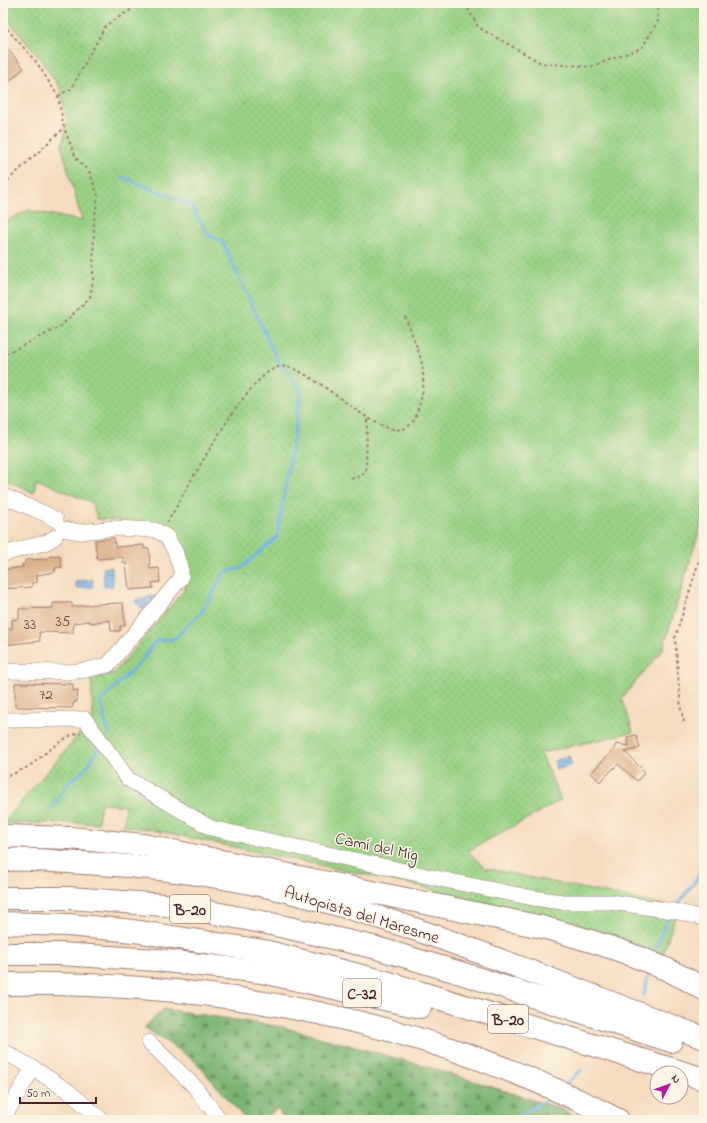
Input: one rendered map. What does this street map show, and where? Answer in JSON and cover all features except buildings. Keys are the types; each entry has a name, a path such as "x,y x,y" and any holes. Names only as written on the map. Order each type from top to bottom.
{"highway":[{"path":"3,836 101,840 187,853 542,927 590,940 629,954 663,968 704,989"},
{"path":"187,853 294,893"},
{"name":"Autopista del Maresme","path":"3,860 121,865 186,872 294,893 445,939 704,1038"},
{"name":"B-20","path":"3,898 69,898 178,906 266,923 373,947 464,974 704,1052"},
{"name":"B-20","path":"3,923 68,925 134,931 264,951 389,983 704,1079"},
{"name":"C-32","path":"3,954 59,954 157,960 262,972 407,1003 649,1075"},
{"path":"4,984 41,984 200,992 311,1010 398,1032 475,1057 571,1096 618,1120"},
{"path":"689,1086 704,1091"}],"street":[{"path":"3,496 46,514 53,529 47,542 3,554"},
{"path":"3,671 28,673 86,670 103,667 113,661 181,578 181,570 175,551 166,536 156,530 115,528 80,532 53,529"},
{"name":"Camí del Mig","path":"3,720 85,719 128,779 211,828 423,876 533,898 562,902 610,902 674,911 704,918"},
{"path":"148,1042 195,1087 220,1120"},
{"path":"3,1051 33,1068 68,1091 102,1120"},
{"path":"3,1120 33,1068"}],"path":[{"path":"58,96 70,89 106,25 142,3"},
{"path":"465,3 478,27 541,63 590,67 642,48 658,20 658,3"},
{"path":"3,24 37,63 58,96 64,128 76,158 90,173 98,196 94,221 93,281 90,297 60,328 3,355"},
{"path":"3,185 64,128"},
{"path":"161,532 239,403 257,382 273,369 287,366 312,378 367,418 388,429 402,428 411,423 415,418 423,396 424,372 404,314"},
{"path":"352,478 362,476 366,470 367,418"},
{"path":"684,722 681,710 675,638 704,545"},
{"path":"3,778 27,767 76,733 95,733"}],"green space":[{"path":"12,3 704,3 704,515 663,649 622,698 633,732 541,753 561,800 468,851 485,868 678,908 663,954 573,925 419,886 148,829 124,826 125,806 101,803 98,823 3,823 93,718 91,679 114,673 185,589 188,572 171,531 161,523 97,519 92,503 36,479 34,493 3,478 3,223 28,210 82,221 62,148 67,121 61,90 40,59 3,14 3,7"},
{"path":"164,1009 283,1027 432,1068 565,1110 579,1120 285,1120 277,1109 263,1120 246,1120 195,1061 144,1027"}],"water":[{"path":"112,567 113,586 104,586 103,568"},
{"path":"93,579 93,587 76,588 76,581"},
{"path":"152,596 154,599 144,610 135,602 138,598 143,599"},
{"path":"569,756 572,765 556,770 554,761"}],"waterway":[{"path":"108,734 101,701 143,659 156,640 174,639 202,612 225,572 241,568 277,537 301,392 278,361 222,241 209,236 190,204 122,177"},
{"path":"49,811 70,781 84,771 98,749"},
{"path":"676,906 697,879 704,862"},
{"path":"656,947 669,915"},
{"path":"644,995 649,971"},
{"path":"565,1085 581,1070"},
{"path":"510,1120 543,1102"}]}
